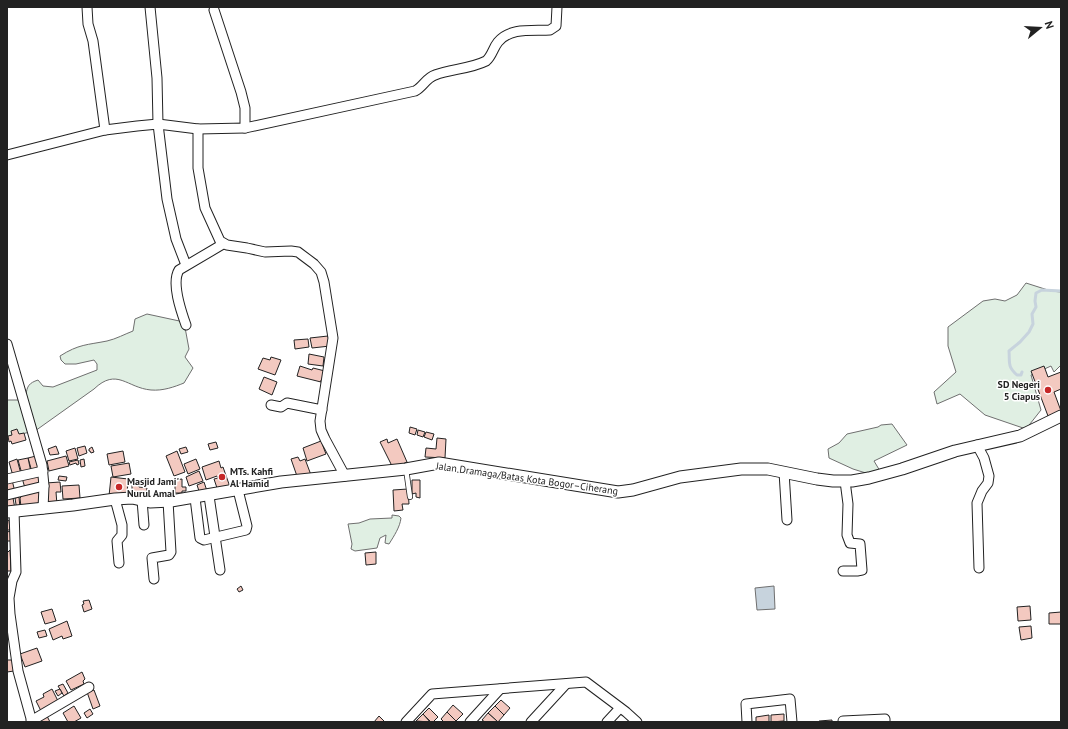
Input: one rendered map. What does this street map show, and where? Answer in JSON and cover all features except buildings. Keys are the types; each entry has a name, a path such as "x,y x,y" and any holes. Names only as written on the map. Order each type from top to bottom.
{"street":[{"path":"87,7 88,24 93,41 106,130"},
{"path":"150,7 156,72 158,124 167,199 176,239 186,265"},
{"path":"7,155 106,130 158,124 198,128 245,128 415,91 419,89 430,77 486,61 491,57 500,40 511,33 519,31 553,29 556,26 557,7"},
{"path":"214,10 241,92 245,108 245,128"},
{"path":"198,128 198,168 205,208 217,236 224,244 265,252 298,252 314,264 321,272 333,338 320,420 321,430 345,476"},
{"path":"186,325 175,280 176,274 186,265 224,244"},
{"path":"7,344 43,471 43,509"},
{"path":"271,405 281,407 287,403 322,410"},
{"name":"Jalan Dramaga/Batas Kota Bogor–Ciherang","path":"10,512 115,499 132,498 150,502 168,502 209,496 281,482 406,469 439,463 618,492 633,490 680,477 724,471 758,469 826,480 845,481 885,474 937,456 977,445 1020,436 1061,416"},
{"path":"977,445 984,458 989,476 988,483 982,491 977,503 979,568"},
{"path":"7,480 43,471"},
{"path":"784,472 787,520"},
{"path":"843,571 862,570 860,544 850,543 847,535 848,504 845,481"},
{"path":"7,495 44,486"},
{"path":"195,498 201,540 204,540 246,530 247,528 238,490"},
{"path":"209,496 220,570"},
{"path":"115,499 122,525 122,535 117,541 119,563"},
{"path":"142,500 144,526"},
{"path":"154,579 152,558 169,555 171,552 168,502"},
{"path":"10,512 16,572 12,578 9,598 10,620 18,671 31,722 89,687"},
{"path":"406,722 432,694 586,682 637,722"},
{"path":"531,722 566,684"},
{"path":"470,722 500,689"},
{"path":"747,722 746,704 790,699 792,722"},
{"path":"607,722 620,708"},
{"path":"843,722 842,720 885,719 885,722"}],"lane":[{"path":"406,469 410,498"}],"green space":[{"path":"1026,283 1051,291 1061,292 1061,365 1054,372 1051,366 1031,375 1041,410 1026,429 985,415 960,394 937,404 934,392 956,372 948,346 948,327 983,301 995,299 1005,301 1017,295"},
{"path":"147,314 184,322 189,349 185,357 193,368 184,383 164,389 151,390 122,380 109,380 102,383 35,431 7,437 7,400 19,400 26,395 29,385 38,380 43,386 53,387 97,370 97,364 94,360 76,364 65,364 61,360 60,356 78,347 117,338 133,331 135,319"},
{"path":"892,424 907,445 874,461 880,471 869,474 853,469 829,458 828,449 839,443 847,434 881,425"},
{"path":"392,515 399,516 401,518 395,535 389,544 385,543 386,535 380,538 377,548 355,551 351,549 352,544 348,524 359,523 370,519 392,518"}],"shaded area":[{"path":"774,586 775,609 757,610 755,588"}],"waterway":[{"path":"1022,372 1021,375 1017,375 1012,369 1009,351 1029,332 1033,324 1032,314 1036,307 1036,293 1042,290 1061,291"}],"place":[{"name":"SD Negeri 5 Ciapus","path":"1048,390"},
{"name":"MTs. Kahfi Al Hamid","path":"222,477"},
{"name":"Masjid Jami' Nurul Amal","path":"119,487"}]}
